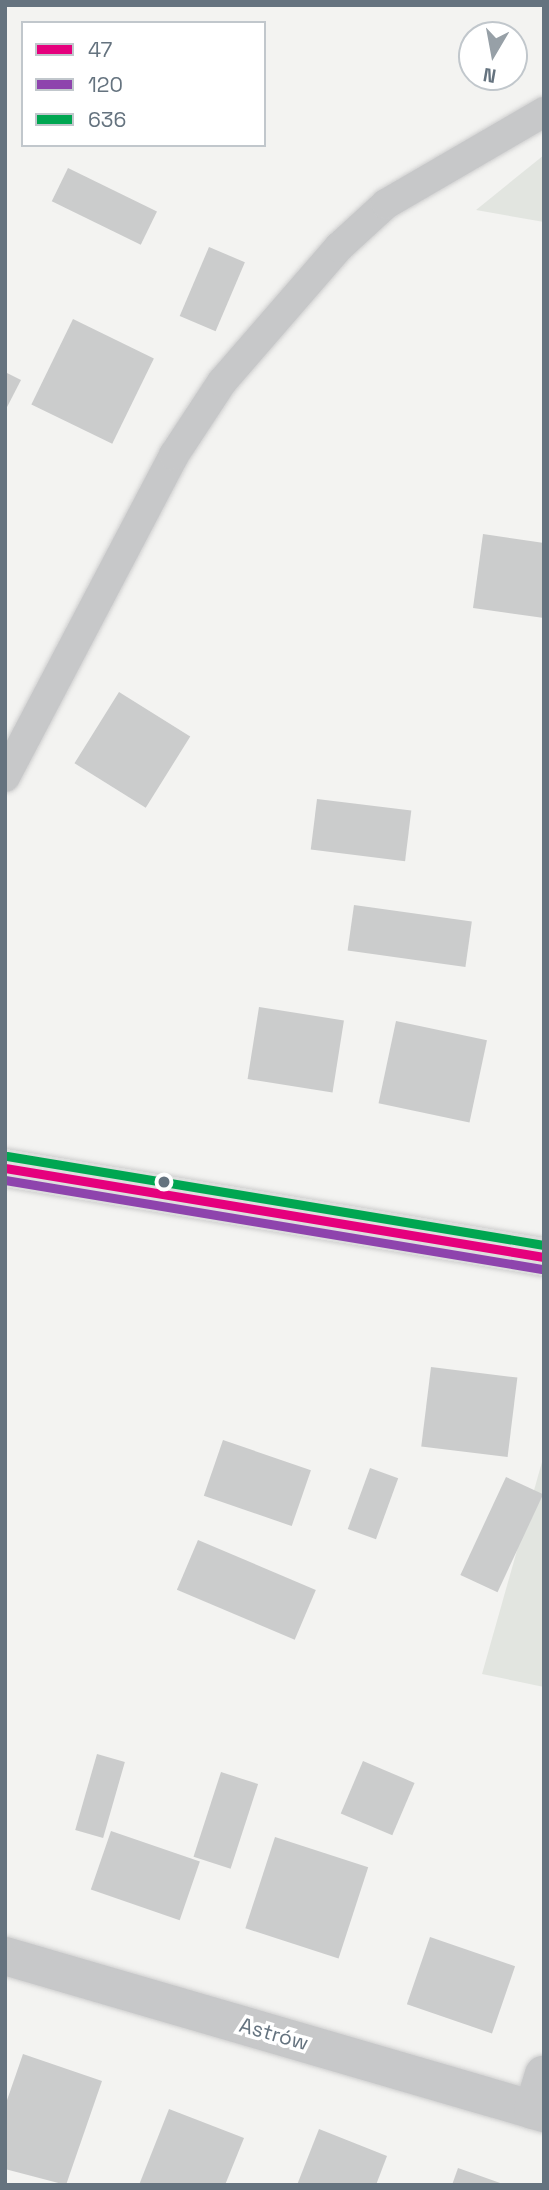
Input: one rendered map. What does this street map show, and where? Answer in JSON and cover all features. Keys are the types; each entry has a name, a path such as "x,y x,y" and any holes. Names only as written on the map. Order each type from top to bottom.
{"main road":[{"path":"5,1168 544,1257"}],"street":[{"name":"Astrów","path":"5,1956 540,2099"}],"lane":[{"path":"5,777 174,455 222,383 339,247 386,204 544,112"}],"shaded area":[{"path":"544,155 544,222 476,210"},
{"path":"544,1455 544,1687 482,1674"}],"building":[{"path":"68,168 157,211 141,245 52,201"},
{"path":"209,247 245,262 216,331 180,316"},
{"path":"73,319 154,358 112,444 31,404"},
{"path":"5,372 21,380 5,411"},
{"path":"483,534 544,543 544,618 473,608"},
{"path":"119,692 190,737 146,808 74,763"},
{"path":"317,799 411,811 405,861 311,850"},
{"path":"354,905 472,922 465,967 348,951"},
{"path":"259,1007 344,1020 333,1093 248,1079"},
{"path":"396,1021 487,1040 470,1123 379,1103"},
{"path":"431,1367 517,1378 508,1457 421,1446"},
{"path":"223,1440 311,1470 292,1526 204,1496"},
{"path":"370,1468 398,1478 376,1539 348,1529"},
{"path":"506,1477 543,1494 498,1592 460,1575"},
{"path":"198,1540 316,1590 295,1640 177,1590"},
{"path":"97,1754 125,1762 103,1838 75,1830"},
{"path":"363,1761 415,1783 392,1835 341,1813"},
{"path":"221,1772 258,1784 231,1869 193,1857"},
{"path":"111,1831 200,1862 180,1920 91,1890"},
{"path":"275,1837 368,1867 339,1959 245,1928"},
{"path":"430,1937 515,1966 492,2033 407,2004"},
{"path":"23,2054 102,2081 66,2185 5,2169 5,2106"},
{"path":"169,2109 244,2138 225,2185 139,2185"},
{"path":"319,2129 387,2156 376,2185 297,2185"},
{"path":"458,2168 503,2184 503,2185 452,2185"}],"transit line":[{"name":"636","path":"7,1156 544,1245"},
{"name":"47","path":"5,1168 544,1257"},
{"name":"120","path":"5,1180 542,1269"}]}
